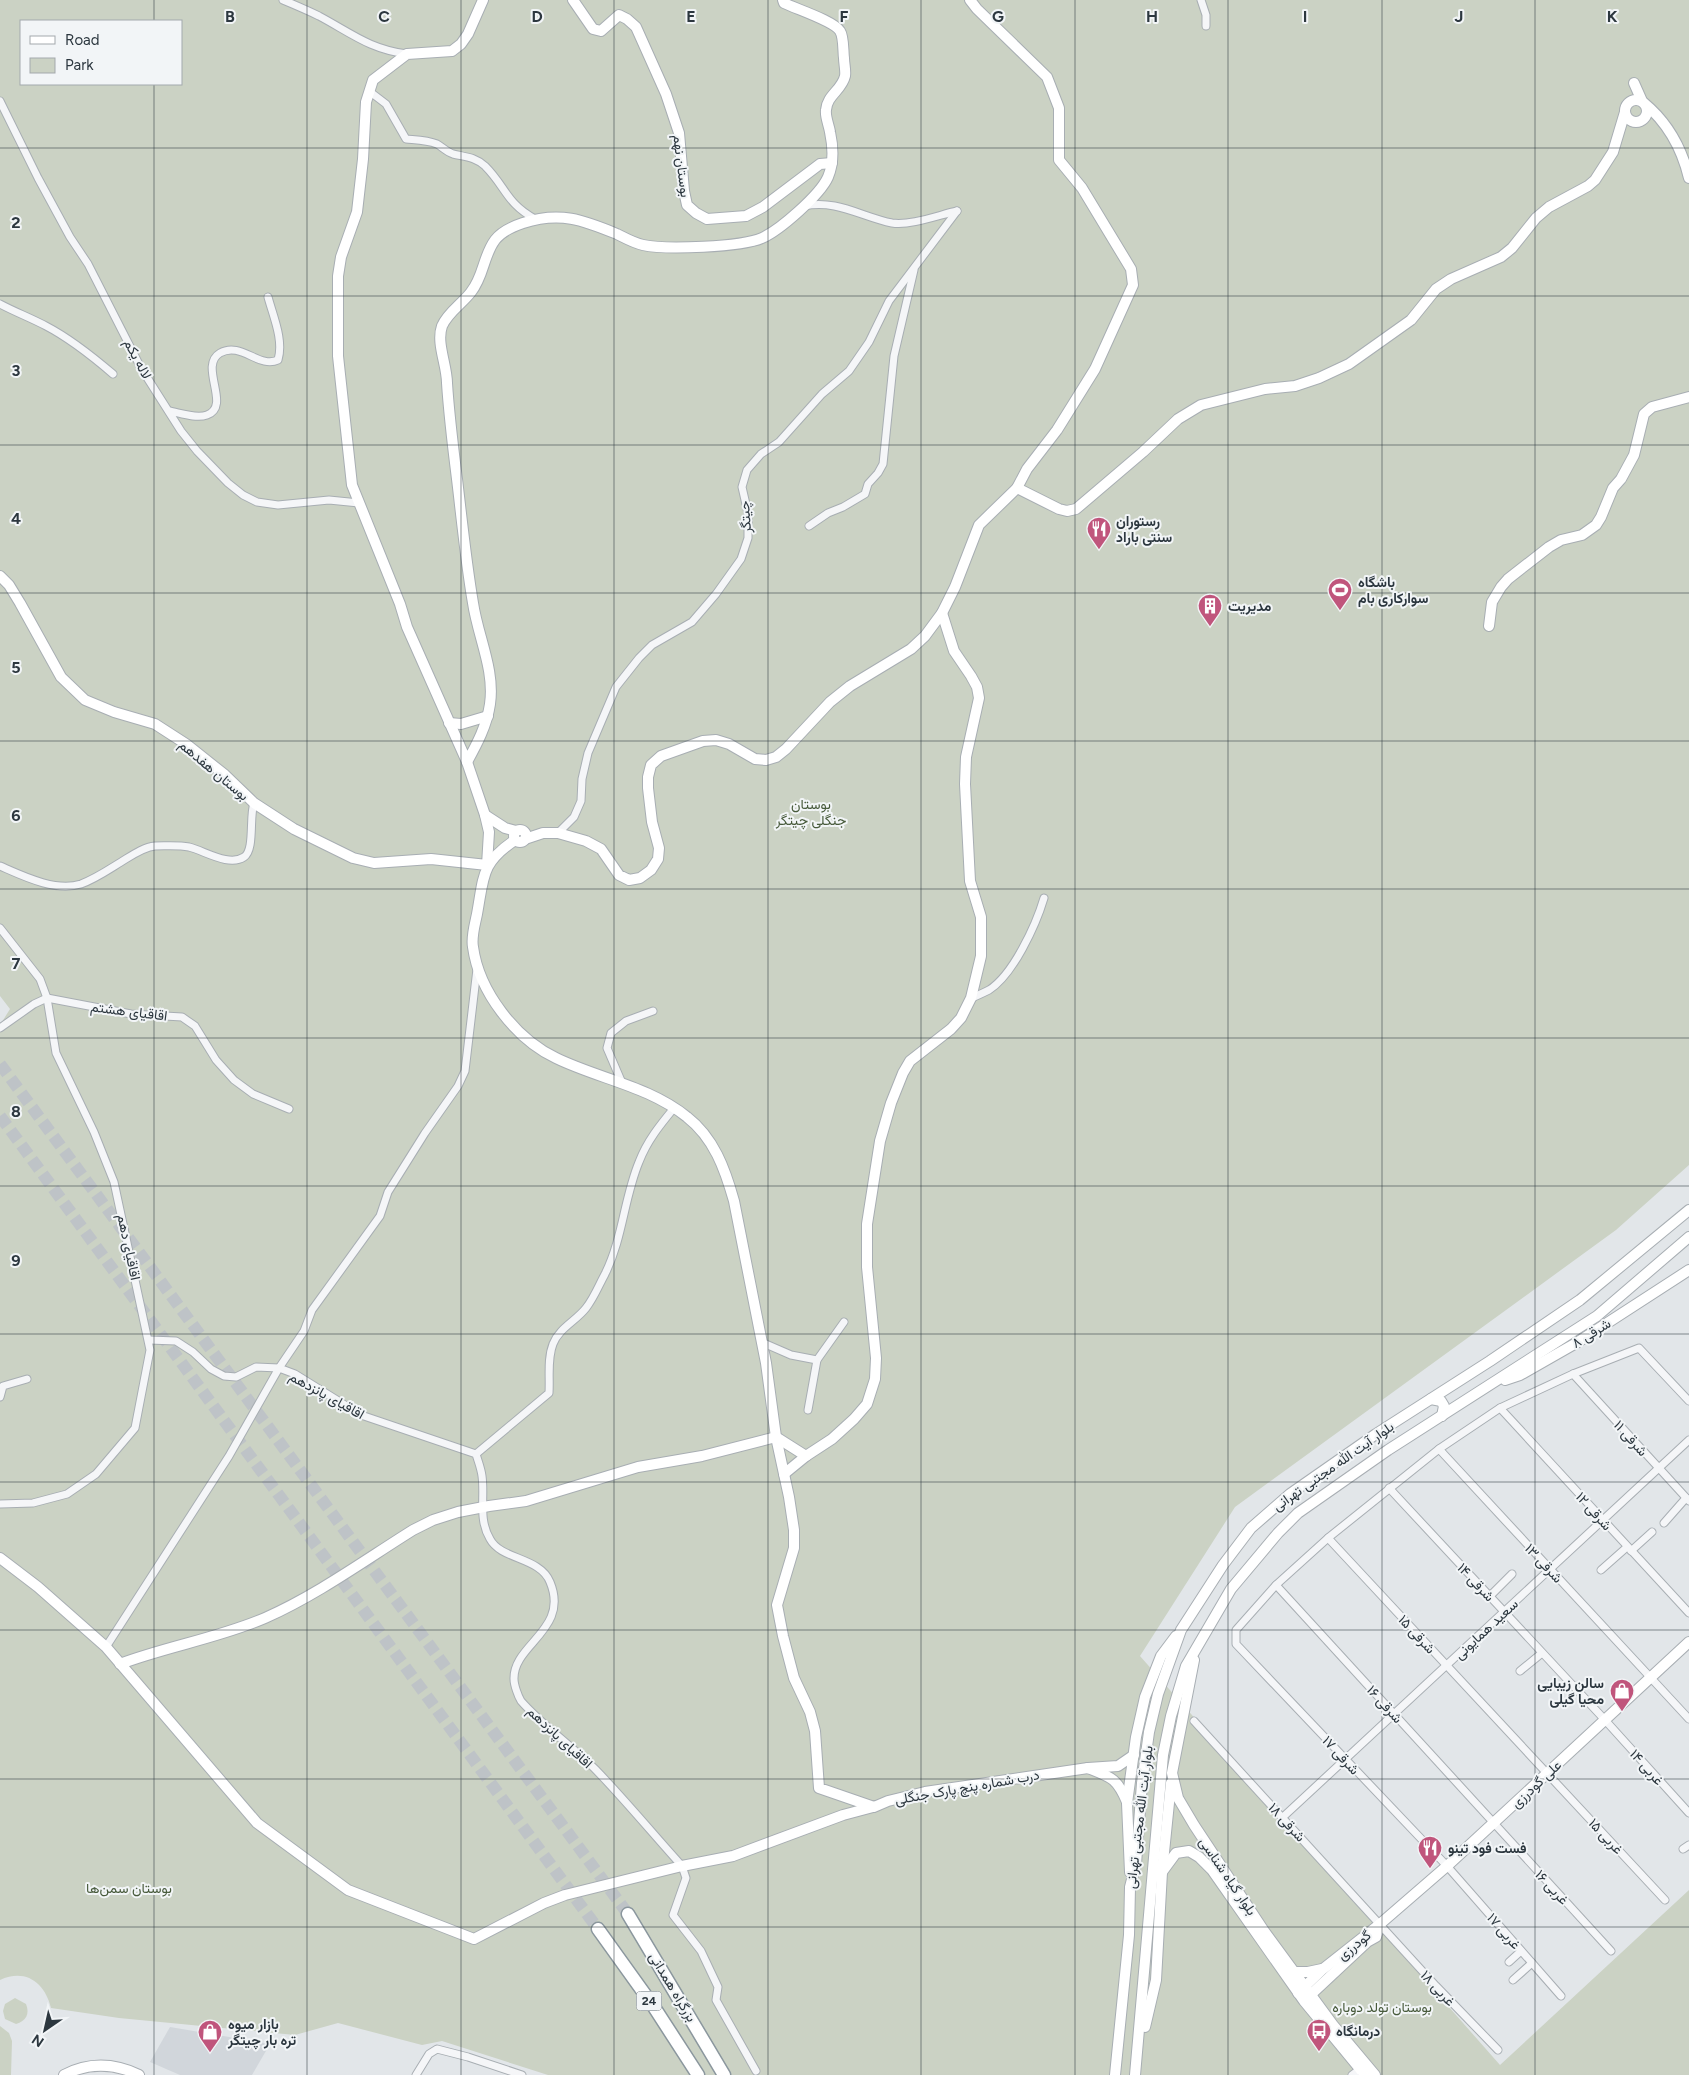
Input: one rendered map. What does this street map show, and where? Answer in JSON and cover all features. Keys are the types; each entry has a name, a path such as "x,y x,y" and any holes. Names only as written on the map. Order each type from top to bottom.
{"highway":[{"name":"بزرگراه همدانی","path":"628,1914 724,2075"},
{"name":"بزرگراه همدانی","path":"598,1929 654,2007 698,2075"},
{"name":"بزرگراه همدانی","path":"716,2061 728,2075"}],"street":[{"path":"283,0 317,15 371,45 390,52 407,54 452,51 461,44 468,34 483,0"},
{"name":"بوستان نهم","path":"573,0 593,29 600,30 619,15 636,27 666,94 679,133 684,191 687,205 696,213 707,219 746,216 763,207 820,164 832,163"},
{"path":"467,762 488,716 490,675 473,606 448,404 447,369 441,347 441,328 453,310 471,292 481,276 486,255 496,238 515,226 535,219 576,218 641,244 682,247 760,239 775,230 819,192 828,177 832,163 830,134 825,112 829,99 840,87 845,75 840,31 832,23 799,11 784,3 783,0"},
{"path":"487,865 498,852 519,837 543,833 558,833 586,841 601,849 619,875 629,880 640,878 651,870 658,859 659,848 652,822 648,777 652,765 661,756 703,741 716,740 728,744 755,759 766,760 776,757 786,750 830,702 843,691 911,649 925,636 942,613 955,587 979,525 1017,488 1027,469 1057,430 1095,369 1133,285 1131,268 1082,188 1059,160 1059,108 1047,77 970,0"},
{"path":"1201,0 1206,15 1206,26"},
{"path":"407,54 373,80 366,102 363,158 356,212 341,257 338,276 338,356 352,485 400,604 407,627 467,762 489,832 487,865 472,945 477,969 498,1009 537,1046 555,1058 651,1095 674,1108 688,1117 704,1134 718,1154 727,1175 749,1276 760,1342 766,1363 776,1437 794,1530 794,1548 776,1605 782,1636 794,1678 810,1712 820,1788 874,1807"},
{"path":"1017,488 1059,509 1067,511 1076,509 1143,452 1178,419 1201,404 1248,393 1295,386 1350,364 1411,320 1436,290 1451,279 1501,257 1512,248 1536,218 1549,207 1588,186 1602,172 1613,152 1634,83 1647,113 1638,122 1619,135"},
{"path":"369,90 386,104 406,139 438,144 451,154 476,159 486,167 508,199 522,212 535,219"},
{"path":"1627,107 1634,100 1643,102 1658,115 1676,144 1689,178"},
{"name":"لاله یکم","path":"0,101 38,178 70,238 88,264 141,368 181,431 213,469 243,495 257,502 278,505 329,500 359,503"},
{"path":"1627,107 1630,121 1654,122 1666,127"},
{"name":"چیتگر","path":"558,833 574,817 581,801 582,779 588,752 616,686 652,645 692,622 716,594 741,559 748,538 748,513 742,487 747,470 761,454 779,442 822,394 849,371 869,342 889,301 957,211 903,224 891,223 836,206 817,203 804,206"},
{"path":"809,526 828,513 843,507 865,494 868,484 878,474 883,464 894,356 915,268"},
{"path":"169,411 197,416 206,415 212,411 217,394 212,370 214,359 220,353 230,351 241,352 263,362 271,363 278,360 281,352 268,297"},
{"path":"0,304 64,336 85,350 113,374"},
{"path":"1489,626 1492,602 1508,579 1561,540 1582,535 1596,525 1613,488 1634,455 1644,414 1652,407 1689,397"},
{"name":"بوستان هفدهم","path":"0,576 9,585 20,603 60,677 85,700 114,712 155,724 186,744 225,775 254,803 294,828 353,858 374,863 431,859 487,865"},
{"path":"784,1474 806,1456 832,1439 868,1404 875,1379 876,1358 867,1267 867,1224 880,1141 891,1103 910,1061 951,1029 961,1018 971,998 979,970 982,938 981,917 970,881 965,784 966,757 979,698 977,687 954,651 942,613"},
{"path":"449,723 461,724 488,716"},
{"path":"0,866 34,880 64,886 79,884 91,879 150,847 180,846 228,860 239,860 247,856 250,849 251,810 254,803"},
{"path":"485,815 519,837"},
{"path":"971,998 990,990 1009,969 1039,917 1044,898"},
{"name":"اقاقیای دهم","path":"0,928 40,979 47,998 56,1052 94,1132 114,1182 150,1350 135,1428 96,1474 67,1494 33,1503 0,1504"},
{"path":"106,1647 229,1456 279,1368 304,1331 312,1310 380,1216 388,1192 462,1078 469,1048 477,969"},
{"path":"0,1028 34,1004 47,998"},
{"name":"اقاقیای هشتم","path":"47,998 131,1014 182,1017 195,1026 216,1060 234,1080 253,1094 289,1109"},
{"path":"622,1083 607,1048 611,1033 626,1021 653,1011"},
{"path":"476,1454 549,1393 550,1356 553,1342 562,1329 586,1308 605,1274 619,1239 638,1164 647,1143 674,1108"},
{"name":"بلوار آیت الله مجتبی تهرانی","path":"1115,2075 1129,1935 1130,1887 1136,1864 1142,1783 1158,1694 1181,1630 1238,1543 1263,1516 1319,1473 1580,1300 1689,1210"},
{"name":"بلوار آیت الله مجتبی تهرانی","path":"1135,2075 1163,1755 1186,1666 1231,1589 1254,1560 1298,1514 1388,1450 1597,1316 1689,1237"},
{"name":"۸ شرقی","path":"1488,1386 1520,1375 1578,1342 1689,1270"},
{"path":"808,1410 817,1360 844,1322"},
{"name":"اقاقیای پانزدهم","path":"149,1340 176,1341 193,1352 211,1369 224,1376 236,1377 256,1367 279,1368 295,1374 361,1415 476,1454 482,1476 481,1507 490,1541 504,1551 541,1569 550,1582 553,1598 552,1613 545,1630 519,1660 514,1679 520,1699 597,1771 682,1866"},
{"path":"760,1342 792,1355 817,1360"},
{"path":"1276,1585 1328,1538 1439,1449 1500,1408 1573,1374 1639,1348 1689,1401"},
{"name":"۱۱ شرقی","path":"1573,1374 1688,1500"},
{"path":"0,1397 3,1386 27,1379"},
{"path":"1431,1399 1441,1401 1444,1406 1442,1416"},
{"name":"۱۲ شرقی","path":"1500,1408 1602,1521 1689,1613"},
{"path":"120,1664 155,1651 200,1640 264,1619 289,1607 413,1530 433,1520 481,1507 526,1501 638,1468 702,1456 776,1437 806,1456"},
{"name":"سعید همایونی","path":"1283,1817 1689,1440"},
{"name":"۱۳ شرقی","path":"1439,1449 1688,1717"},
{"name":"۱۴ شرقی","path":"1389,1488 1605,1720"},
{"path":"1664,1523 1688,1500"},
{"path":"1601,1570 1652,1532"},
{"name":"۱۵ شرقی","path":"1328,1538 1548,1773"},
{"name":"درب شماره پنچ پارک جنگلی","path":"0,1558 38,1586 106,1647 257,1823 292,1851 348,1890 474,1939 544,1903 565,1895 682,1866 733,1856 843,1815 874,1807 888,1801 925,1792 1088,1768 1118,1766 1134,1755"},
{"path":"1490,1596 1512,1574"},
{"name":"۱۷ شرقی","path":"1276,1585 1236,1630 1236,1644 1447,1866"},
{"name":"۱۶ شرقی","path":"1276,1585 1493,1823"},
{"path":"1130,1887 1127,1803 1145,1697 1161,1656 1181,1630"},
{"name":"علی گودرزی","path":"1380,1924 1447,1866 1689,1642"},
{"name":"بلوار گیاه شناسی","path":"1197,1646 1172,1772 1178,1798 1194,1825 1294,1972 1305,1994 1324,2012 1375,2075"},
{"path":"1520,1671 1542,1653"},
{"name":"۱۴ غربی","path":"1605,1720 1689,1814"},
{"name":"۱۸ شرقی","path":"1194,1721 1380,1924"},
{"path":"1088,1768 1112,1778 1122,1789 1127,1803"},
{"path":"1137,2060 1156,1980 1162,1872 1172,1772"},
{"name":"۱۵ غربی","path":"1548,1773 1664,1900"},
{"name":"۱۶ غربی","path":"1493,1823 1611,1951"},
{"name":"بلوار گیاه شناسی","path":"1162,1872 1176,1853 1189,1851 1199,1857 1212,1870 1305,1994 1359,2073"},
{"path":"682,1866 686,1878 673,1916 701,1951 718,1987 716,2000 756,2070"},
{"name":"۱۷ غربی","path":"1447,1866 1561,1996"},
{"name":"گودرزی","path":"1305,1994 1324,1969 1380,1924"},
{"name":"گودرزی","path":"1305,1994 1320,1988 1367,1942 1376,1936 1380,1924"},
{"name":"۱۸ غربی","path":"1380,1924 1436,1986 1498,2050"},
{"path":"1509,1962 1521,1951"},
{"path":"1513,1980 1532,1963"},
{"path":"1294,1972 1324,1969"},
{"path":"1320,1988 1324,2012"},
{"path":"416,2075 429,2054 437,2049 460,2054 522,2075"},
{"path":"65,2075 83,2067 100,2065 114,2066 138,2075"}],"shaded area":[{"name":"بازار میوه تره بار چیتگر","path":"170,2027 270,2044 252,2075 180,2075 150,2062"}],"green space":[{"name":"بوستان جنگلی چیتگر","path":"0,0 1689,0 1689,1165 1616,1230 1235,1507 1140,1656 1500,2065 1689,1890 1689,2075 548,2075 442,2041 422,2045 338,2023 295,2035 119,2018 51,2008 44,1991 33,1980 18,1976 0,1980 0,1025 10,1009 0,996"},
{"path":"15,1998 26,2004 28,2011 25,2019 16,2024 5,2019 3,2011 5,2004"},
{"path":"0,2026 9,2033 12,2041 11,2075 0,2075"}],"tunnel":[{"path":"0,1064 628,1914"},
{"path":"0,1116 598,1929"}],"place":[{"name":"رستوران سنتی باراد","path":"1099,550"},
{"name":"باشگاه سوارکاری بام","path":"1340,611"},
{"name":"مدیریت","path":"1210,627"},
{"name":"سالن زیبایی محیا گیلی","path":"1622,1712"},
{"name":"فست فود تینو","path":"1430,1869"},
{"name":"درمانگاه","path":"1319,2052"},
{"name":"بازار میوه تره بار چیتگر","path":"210,2053"}],"park label":[{"name":"بوستان سمن‌ها","path":"129,1888"},
{"name":"بوستان تولد دوباره","path":"1382,2007"}]}
